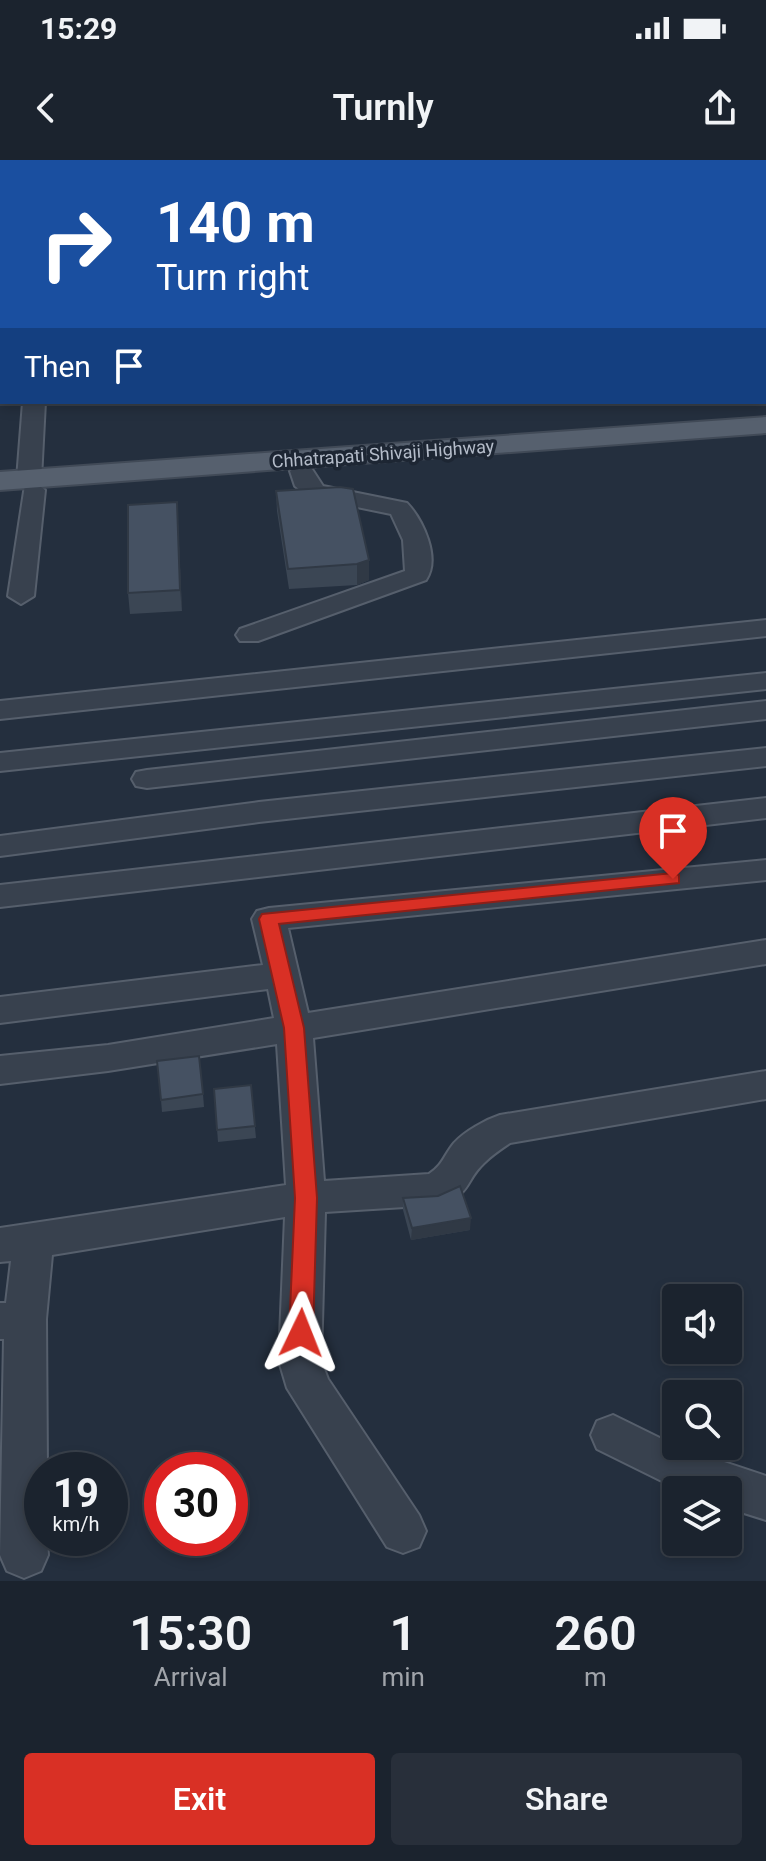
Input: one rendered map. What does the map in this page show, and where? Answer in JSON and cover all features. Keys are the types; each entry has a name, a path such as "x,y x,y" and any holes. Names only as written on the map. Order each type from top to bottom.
{"main road":[{"name":"Chhatrapati Shivaji Highway","path":"0,493 31,485 766,425"},
{"name":"Chhatrapati Shivaji Highway","path":"0,481 31,485 302,471 766,437"}],"street":[{"path":"21,596 31,485 34,404"},
{"path":"249,635 417,575 419,566 409,517 399,508 316,492 307,486 302,471"},
{"path":"0,710 766,628"},
{"path":"0,762 766,681"},
{"path":"147,779 766,710"},
{"path":"0,846 274,810 766,757"},
{"path":"0,896 766,808"},
{"path":"403,1531 309,1388 300,1361 306,1198 294,1028 269,919 766,870"},
{"path":"0,1070 108,1058 766,952"},
{"path":"0,1010 282,975"},
{"path":"24,1555 12,1320 16,1244 306,1198 437,1189 456,1176 468,1154 500,1130 766,1085"},
{"path":"613,1435 649,1455 741,1492 766,1498"}],"building":[{"path":"353,489 369,560 357,564 288,569 276,491"},
{"path":"177,502 180,590 128,593 128,505"},
{"path":"199,1056 203,1094 161,1100 157,1061"},
{"path":"251,1085 255,1126 217,1130 214,1089"},
{"path":"460,1186 471,1218 412,1228 403,1198 438,1196"}],"route":[{"path":"301,1333 306,1198 294,1028 269,919 673,879"}]}
